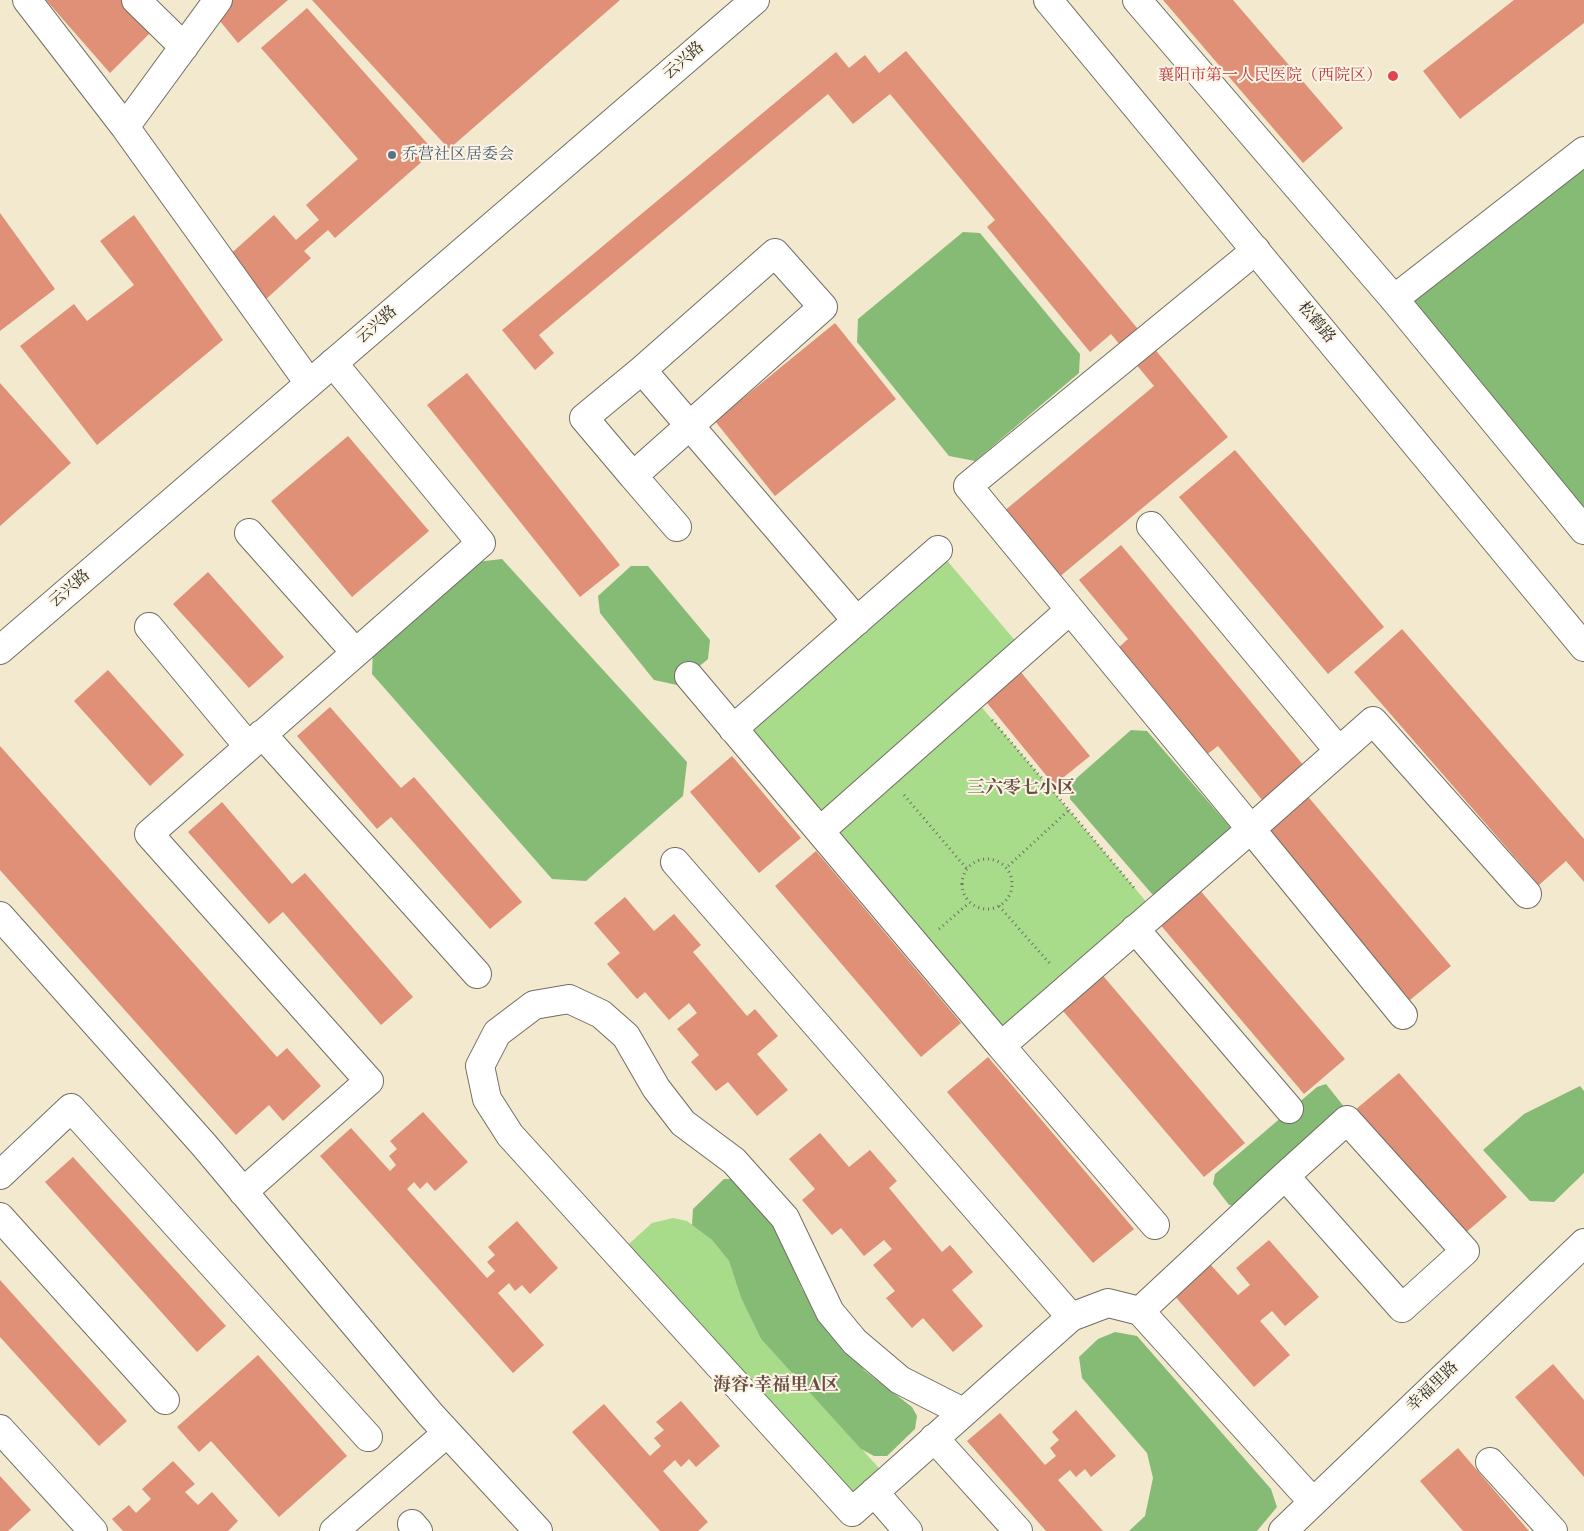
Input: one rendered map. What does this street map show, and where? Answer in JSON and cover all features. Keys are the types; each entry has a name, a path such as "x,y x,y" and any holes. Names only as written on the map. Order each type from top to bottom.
{"main road":[{"path":"27,0 125,127 309,384"},
{"path":"136,0 184,47"},
{"path":"125,127 218,0"},
{"name":"云兴路","path":"0,650 755,0"},
{"name":"松鹤路","path":"1048,0 1584,647"},
{"path":"1137,0 1394,299 1584,530"},
{"path":"1394,299 1584,151"},
{"path":"1256,250 968,486 1403,1014"},
{"path":"633,476 823,307 775,253 642,370 584,418 633,476 677,527"},
{"path":"243,1192 369,1081 149,834 481,543 333,362"},
{"path":"642,370 857,621"},
{"path":"1151,526 1339,751"},
{"path":"248,533 355,652"},
{"path":"733,729 938,550"},
{"path":"820,832 1070,610"},
{"path":"149,627 476,974"},
{"path":"689,676 1001,1046 1155,1225"},
{"path":"1001,1046 1373,722 1527,894"},
{"path":"674,862 1071,1316"},
{"path":"0,916 204,1145 431,1415 538,1531"},
{"path":"1145,921 1289,1109"},
{"path":"963,1412 900,1380 855,1342 830,1312 785,1218 734,1161 683,1123 656,1088 626,1036 601,1014 570,999 534,1004 497,1032 480,1066 487,1099 510,1135 852,1512 1071,1316 1108,1303 1140,1311 1313,1502"},
{"path":"0,1175 70,1108 368,1437"},
{"path":"1140,1311 1285,1176 1347,1120 1465,1251 1402,1308 1285,1176"},
{"path":"0,1217 165,1400"},
{"name":"幸福里路","path":"1283,1531 1584,1243"},
{"path":"0,1429 93,1531"},
{"path":"334,1531 447,1433"},
{"path":"934,1438 1018,1531"},
{"path":"1490,1462 1553,1531"},
{"path":"874,1492 908,1531"}],"path":[{"path":"972,697 1069,810 1145,921"},
{"path":"886,774 966,869"},
{"path":"1006,868 1069,810"},
{"path":"986,858 994,860 1006,868 1011,877 1012,886 1006,901 992,910 984,910 969,903 961,888 962,879 970,864 986,858"},
{"path":"918,948 969,903"},
{"path":"1000,906 1070,986"}],"green space":[{"path":"1584,151 1584,530 1394,299"},
{"path":"963,232 980,233 1080,354 1079,373 975,461 949,456 857,342 858,319"},
{"path":"938,550 1024,651 973,697 1155,912 1001,1046 733,729"},
{"path":"502,559 687,762 683,796 586,881 552,879 372,674 373,650 476,562"},
{"path":"631,566 648,566 710,640 708,659 677,685 654,680 600,613 598,596"},
{"path":"1131,730 1147,731 1231,828 1168,894 1152,894 1070,799 1071,783"},
{"path":"1326,1084 1345,1108 1242,1206 1229,1205 1213,1184 1215,1174 1317,1087"},
{"path":"1580,1086 1584,1091 1584,1173 1554,1202 1530,1201 1483,1150 1524,1114"},
{"path":"724,1179 734,1179 762,1210 784,1244 802,1289 826,1326 865,1371 912,1407 917,1416 915,1429 887,1456 874,1456 861,1449 761,1339 741,1298 729,1261 712,1240 692,1225 693,1209"},
{"path":"673,1218 687,1221 712,1240 729,1261 741,1298 761,1339 889,1479 852,1512 618,1254 652,1223"},
{"path":"1115,1332 1137,1336 1271,1489 1277,1507 1257,1531 1129,1531 1145,1516 1153,1478 1147,1453 1082,1378 1079,1357 1098,1339"}],"building":[{"path":"46,0 128,0 154,29 110,73"},
{"path":"232,0 288,0 238,43 215,15"},
{"path":"312,0 620,0 449,149"},
{"path":"1163,0 1233,0 1343,128 1303,163"},
{"path":"1514,0 1584,0 1584,23 1460,119 1423,71"},
{"name":"乔营社区居委会","path":"307,8 434,151 335,238 328,230 304,251 311,258 264,301 226,258 274,215 296,240 319,220 306,205 358,159 261,48"},
{"path":"906,51 1228,437 1058,578 1003,512 1154,386 1111,334 1090,352 987,227 995,220 890,94 853,124 828,94 539,335 554,353 535,370 502,330 836,52 849,68 865,55 879,73"},
{"path":"0,213 55,289 0,331"},
{"path":"134,215 223,340 97,445 20,346 74,304 87,321 134,285 100,241"},
{"path":"835,323 896,399 775,496 715,421"},
{"path":"467,373 620,565 580,597 427,405"},
{"path":"0,383 71,463 0,526"},
{"path":"348,436 429,531 352,597 271,501"},
{"path":"1235,450 1384,627 1328,674 1179,497"},
{"path":"1121,545 1309,772 1267,806 1218,746 1205,756 1117,649 1128,639 1079,580"},
{"path":"208,572 284,657 249,688 173,604"},
{"path":"1402,629 1584,839 1584,882 1566,861 1539,885 1354,672"},
{"path":"1015,665 1090,756 1054,785 979,693"},
{"path":"108,670 184,755 150,786 74,701"},
{"path":"330,707 401,788 414,777 522,902 490,929 391,817 377,829 297,736"},
{"path":"0,746 277,1057 287,1048 321,1086 283,1121 269,1105 236,1135 0,870"},
{"path":"732,756 801,838 759,873 690,792"},
{"path":"1305,793 1451,966 1410,1000 1264,828"},
{"path":"222,802 292,884 305,873 413,997 381,1025 283,912 269,924 188,832"},
{"path":"816,851 961,1023 921,1057 775,886"},
{"path":"1198,888 1345,1059 1304,1094 1158,922"},
{"path":"625,897 654,931 674,914 701,945 693,952 747,1016 755,1009 778,1036 757,1054 788,1090 757,1116 728,1082 716,1091 691,1062 699,1055 677,1029 697,1013 689,1003 669,1020 645,992 637,999 607,964 620,953 594,923"},
{"path":"1099,971 1245,1143 1204,1177 1058,1005"},
{"path":"988,1057 1134,1229 1093,1263 947,1092"},
{"path":"1399,1073 1507,1197 1463,1235 1355,1110"},
{"path":"423,1112 468,1162 435,1191 427,1182 420,1189 414,1182 407,1189 487,1278 495,1271 487,1262 495,1255 488,1247 517,1221 558,1268 530,1294 522,1285 515,1291 509,1283 498,1293 544,1345 513,1373 320,1156 351,1128 390,1171 396,1165 389,1156 397,1149 390,1141"},
{"path":"820,1133 849,1167 870,1150 897,1181 889,1188 942,1252 950,1245 973,1272 952,1290 983,1326 953,1352 923,1318 912,1328 886,1298 895,1291 873,1265 892,1249 884,1240 864,1256 841,1228 832,1235 802,1200 815,1189 789,1159"},
{"path":"73,1157 226,1326 197,1352 45,1182"},
{"path":"1269,1240 1319,1297 1285,1326 1272,1311 1260,1321 1290,1355 1254,1387 1173,1294 1209,1263 1238,1295 1250,1285 1236,1268"},
{"path":"0,1280 127,1421 99,1446 0,1337"},
{"path":"258,1355 347,1456 279,1517 211,1441 199,1452 177,1427"},
{"path":"1553,1364 1584,1400 1584,1477 1515,1397"},
{"path":"681,1401 720,1446 696,1467 689,1459 681,1467 675,1460 663,1471 708,1522 698,1531 660,1531 572,1432 604,1404 650,1456 661,1446 654,1438 664,1430 656,1422"},
{"path":"1076,1410 1116,1456 1091,1477 1085,1469 1076,1477 1070,1470 1058,1480 1103,1531 1046,1531 967,1441 1000,1413 1045,1465 1056,1456 1050,1448 1059,1440 1052,1432"},
{"path":"1458,1448 1529,1531 1463,1531 1420,1481"},
{"path":"173,1461 195,1484 185,1492 198,1505 212,1492 238,1521 228,1531 123,1531 112,1519 129,1505 136,1513 151,1499 142,1489"},
{"path":"0,1476 31,1510 8,1531 0,1531"}],"place":[{"name":"襄阳市第一人民医院（西院区）","path":"1393,76"},
{"name":"乔营社区居委会","path":"392,155"}],"district":[{"name":"三六零七小区","path":"1021,789"},
{"name":"海容·幸福里A区","path":"776,1386"}]}
